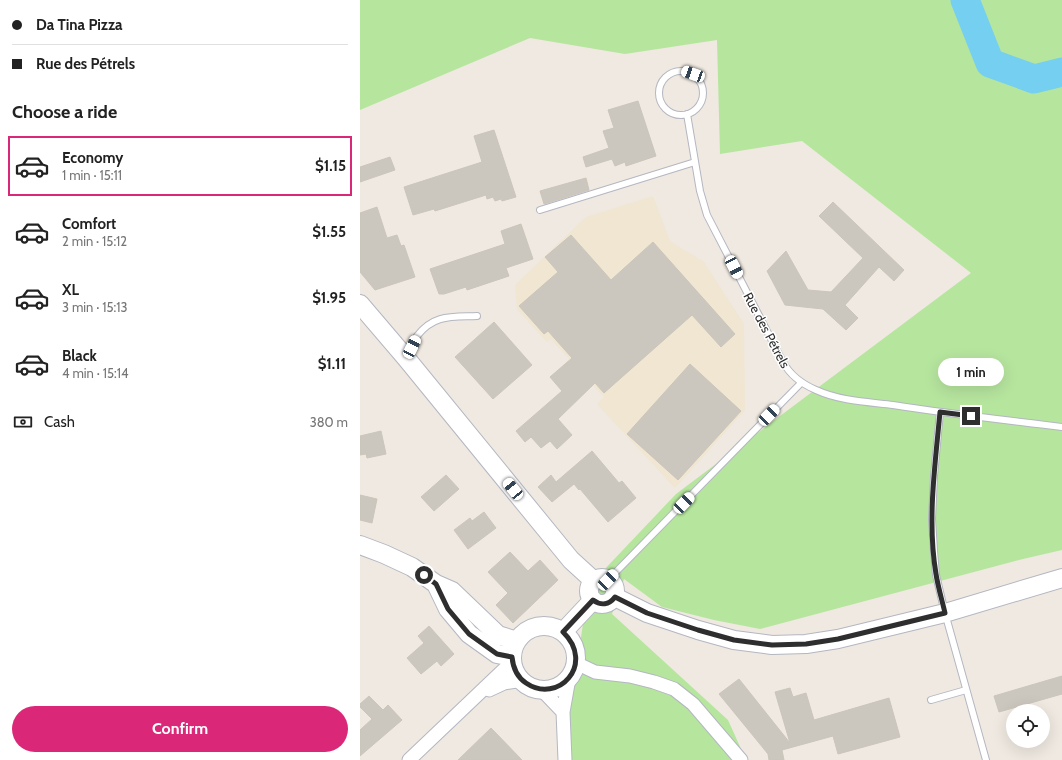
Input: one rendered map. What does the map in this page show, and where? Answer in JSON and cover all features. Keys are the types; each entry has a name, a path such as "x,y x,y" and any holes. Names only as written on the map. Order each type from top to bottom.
{"main road":[{"path":"360,304 571,560 601,580 614,585 615,597 605,604 600,604 593,600 589,592 590,588 601,580"},
{"path":"360,545 412,567 436,584 452,591 498,635 510,653 517,675 531,686 541,689 551,689 561,685 572,671 576,654 574,646 569,638 563,632 549,626 534,627 528,630 510,653"},
{"path":"615,597 647,613 734,640 772,645 806,644 838,639 945,613 1059,581"},
{"path":"436,584 448,609 469,634 510,653"},
{"path":"563,632 593,600"}],"street":[{"path":"480,694 495,669 510,653"},
{"path":"566,760 562,712 572,671 630,676 674,689 693,704 741,760"},
{"path":"409,760 480,694 504,682 522,680"},
{"path":"541,689 562,712"}],"lane":[{"path":"674,71 684,71 693,74 700,82 703,91 702,101 696,109 687,114 677,115 668,111 661,104 658,94 660,84 665,76 674,71"},
{"name":"Rue des Pétrels","path":"687,114 700,191 707,215 782,362 788,372 801,383 834,397 1062,427"},
{"path":"540,210 695,162"},
{"path":"406,358 417,336 433,321 450,317 477,316"},
{"path":"601,580 801,383"},
{"path":"940,412 934,476 932,519 936,575 945,613 986,760"},
{"path":"932,700 966,690"}],"shaded area":[{"path":"653,196 670,241 704,262 744,324 745,410 675,488 597,404 604,397 551,339 547,342 517,309 515,285 586,217"}],"green space":[{"path":"360,0 1062,0 1062,550 760,629 714,620 662,607 624,579 612,614 728,720 746,760 563,760 590,576 603,571 676,494 971,273 802,141 720,154 717,40 625,54 530,38 360,110"}],"building":[{"path":"638,101 656,156 626,166 625,162 615,166 612,159 586,167 583,157 609,148 603,131 614,128 608,110"},
{"path":"494,130 516,197 502,201 501,199 495,201 493,197 487,199 486,195 435,211 434,209 413,215 404,187 482,162 474,136"},
{"path":"390,157 395,170 360,182 360,167"},
{"path":"586,178 589,190 544,204 540,191"},
{"path":"833,202 904,270 894,281 879,267 845,305 858,318 846,330 823,309 785,305 767,271 786,251 808,290 831,292 863,258 819,216"},
{"path":"377,207 387,238 397,235 401,246 404,245 415,277 375,290 360,272 360,213"},
{"path":"521,224 533,259 506,268 509,276 467,290 466,287 444,294 439,294 430,269 505,244 501,231"},
{"path":"571,235 611,280 653,242 735,334 721,347 692,315 604,393 595,383 558,419 572,435 557,449 550,441 541,448 531,437 525,442 516,431 562,391 550,377 572,358 548,331 544,334 519,306 558,272 545,257"},
{"path":"494,322 532,365 493,399 455,357"},
{"path":"690,364 741,411 678,480 627,434"},
{"path":"381,431 386,454 367,458 366,454 360,455 360,436"},
{"path":"592,451 619,483 622,481 636,498 608,522 574,484 552,502 538,487 551,475 556,482"},
{"path":"446,475 459,489 434,511 421,497"},
{"path":"360,495 377,499 372,523 360,520"},
{"path":"484,512 496,528 468,549 454,530 470,518 472,521"},
{"path":"510,552 528,571 540,560 558,580 513,623 496,605 508,593 488,572"},
{"path":"429,626 454,654 441,666 437,661 421,674 407,658 424,643 418,636"},
{"path":"1062,676 1062,694 1027,704 1006,704 1006,710 999,712 994,696"},
{"path":"739,679 790,743 775,692 790,688 793,697 806,693 814,720 889,698 900,737 838,754 833,736 782,750 784,760 769,760 768,754 719,694"},
{"path":"369,696 383,710 388,705 402,720 360,756 360,730 372,719 360,707 360,704"},
{"path":"491,728 522,760 458,760"}],"waterway":[{"path":"965,0 990,63 1034,79 1062,72"}],"route":[{"path":"424,575 436,584 448,609 469,634 497,654 512,657 517,675 531,686 541,689 551,689 561,685 569,678 576,663 576,654 574,646 563,632 593,600 596,603 605,604 609,603 615,597 647,613 698,630 734,640 772,645 806,644 838,639 945,613 936,575 932,519 934,476 940,412 971,416"}]}
